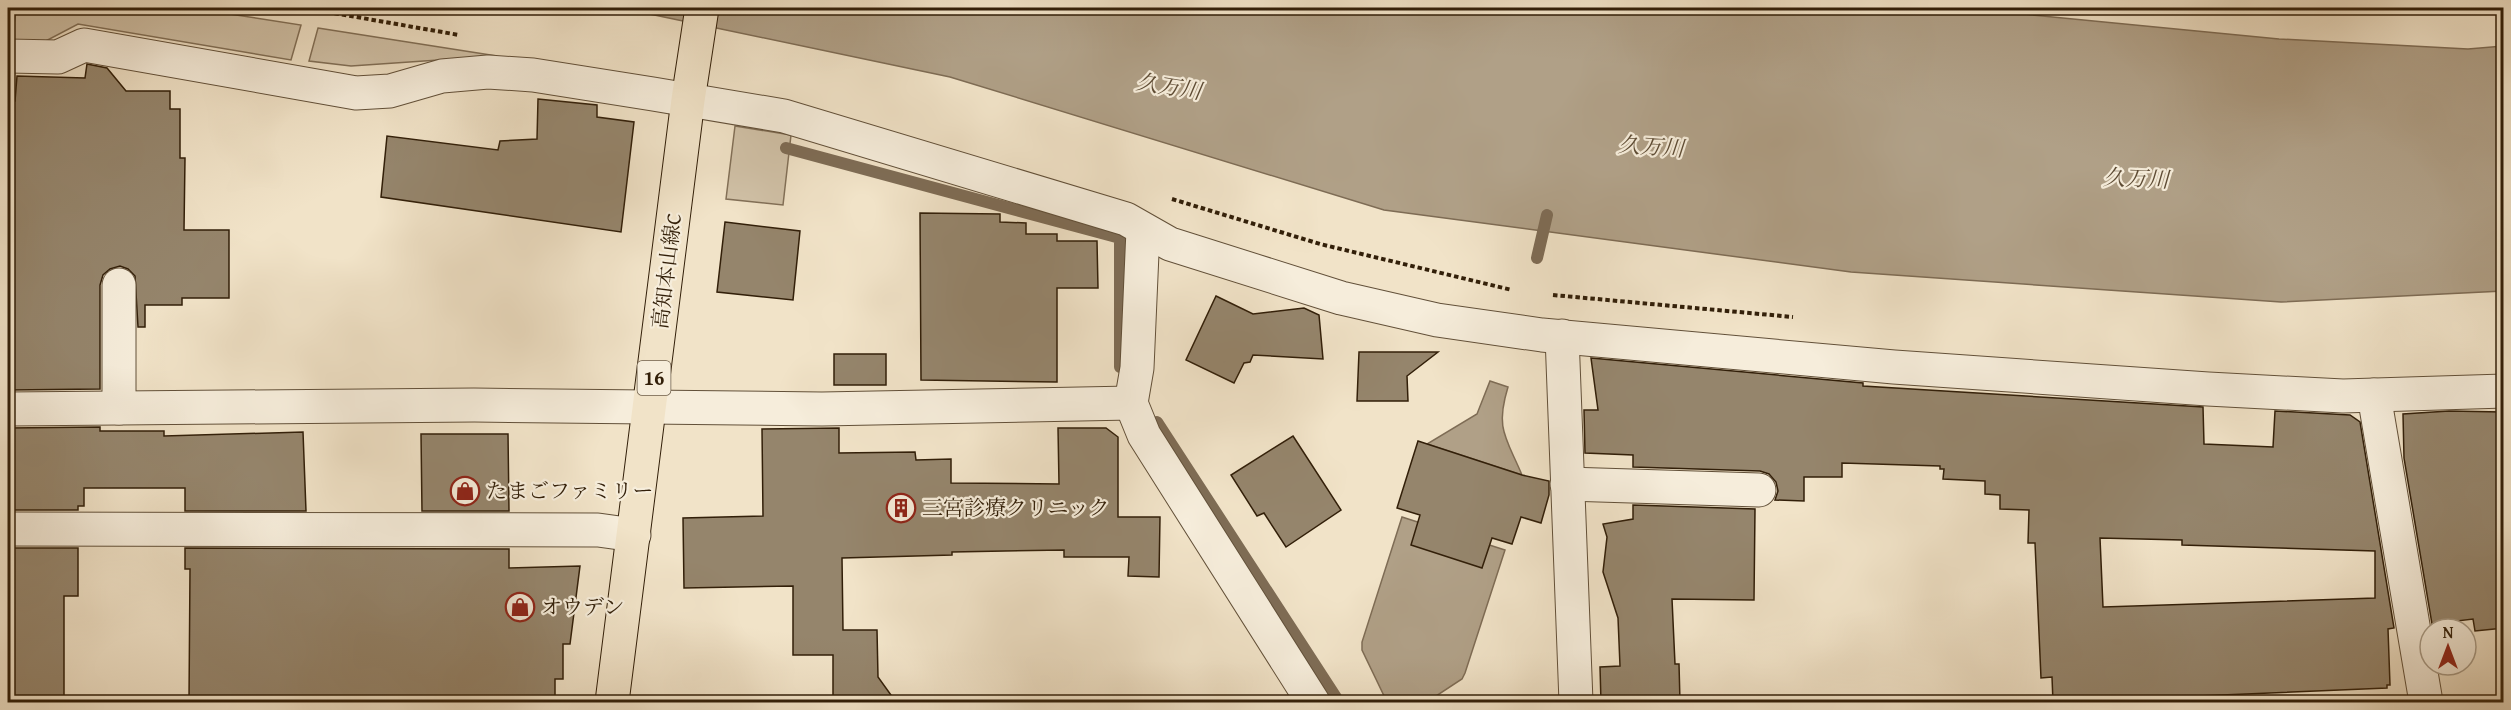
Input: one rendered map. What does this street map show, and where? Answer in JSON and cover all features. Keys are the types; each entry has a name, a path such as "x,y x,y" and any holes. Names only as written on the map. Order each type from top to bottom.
{"main road":[{"name":"高知本山線C","path":"612,702 688,100 702,8"}],"street":[{"path":"8,56 58,57 84,45 356,93 390,91 442,76 488,72 534,75 784,116 1126,219 1170,244 1387,310 1490,328 1894,367 2208,389 2374,395 2504,391"},
{"path":"1143,230 1137,368 1131,403 1144,435 1313,702"},
{"path":"119,285 119,408"},
{"path":"1562,336 1576,702"},
{"path":"2374,395 2427,702"},
{"path":"8,409 651,406 684,410 1131,403"},
{"path":"1567,484 1759,489"},
{"path":"8,529 586,530 634,535"}],"path":[{"path":"1169,198 1320,244 1523,292"},
{"path":"1547,294 1795,317"}],"shaded area":[{"path":"59,8 190,8 301,25 291,60 78,24 42,43 12,40 16,9 49,14"},
{"path":"318,28 497,56 351,66 309,61"},
{"path":"735,126 791,135 783,205 726,199"}],"water":[{"name":"久万川","path":"621,8 1961,8 2279,39 2468,49 2503,46 2503,291 2281,302 1851,272 1384,210 950,77"},
{"path":"1490,381 1508,387 1502,423 1507,442 1522,475 1427,444 1477,414"},
{"path":"1402,517 1505,550 1462,679 1427,702 1387,702 1362,650 1362,642"}],"building":[{"path":"87,64 107,68 126,91 170,91 170,109 180,109 180,158 185,158 184,230 229,230 229,298 182,298 182,305 145,305 145,327 138,327 135,276 128,269 120,266 110,269 103,275 100,285 100,389 8,390 8,101 15,101 17,76 85,78"},
{"path":"538,99 597,105 597,117 634,122 621,232 381,197 387,136 498,150 500,141 537,139"},
{"path":"920,213 1000,214 1000,222 1026,223 1026,234 1057,234 1057,241 1097,241 1098,288 1057,288 1057,382 921,380"},
{"path":"725,222 800,231 793,300 717,292"},
{"path":"1216,296 1253,314 1304,308 1319,315 1323,359 1253,355 1250,362 1244,363 1234,383 1186,360"},
{"path":"1359,352 1438,352 1407,376 1408,401 1357,401"},
{"path":"834,354 886,354 886,385 834,385"},
{"path":"1591,358 1863,383 1863,386 2203,407 2204,444 2273,447 2275,411 2350,415 2360,422 2394,628 2388,629 2390,685 2387,685 2387,688 2053,702 2052,677 2041,678 2035,543 2028,543 2029,510 2000,509 2000,495 1985,494 1985,481 1943,479 1944,469 1940,469 1940,466 1842,463 1842,477 1804,477 1804,501 1775,500 1778,491 1776,482 1769,474 1760,471 1633,467 1633,455 1585,453 1584,410 1598,410","holes":["2100,538 2182,540 2182,545 2375,551 2375,598 2103,607"]},
{"path":"2449,411 2502,412 2504,628 2478,631 2478,617 2431,617 2404,458 2403,414"},
{"path":"100,427 100,431 164,431 164,436 303,432 306,511 185,511 185,488 84,488 84,506 78,506 78,510 8,510 8,428"},
{"path":"839,428 839,453 915,452 916,460 951,459 951,483 1059,484 1058,428 1106,428 1118,437 1118,517 1160,517 1159,577 1128,576 1129,557 1064,557 1064,550 952,552 952,555 842,558 843,630 877,630 878,677 896,702 833,702 833,655 793,655 793,586 684,588 683,518 763,516 762,429"},
{"name":"たまごファミリー","path":"421,434 508,434 509,511 422,511"},
{"path":"1293,436 1341,510 1286,547 1264,513 1257,516 1231,475"},
{"path":"1418,441 1522,475 1549,481 1549,495 1541,523 1521,517 1512,544 1492,538 1482,568 1411,545 1420,515 1397,508"},
{"path":"1633,505 1755,509 1754,600 1672,599 1675,664 1679,664 1680,702 1601,702 1600,667 1620,666 1618,618 1603,572 1607,537 1603,524 1633,519"},
{"path":"8,548 78,548 78,596 64,596 64,702 8,702"},
{"path":"185,548 509,549 509,568 580,566 570,644 563,644 563,679 555,679 555,702 189,702 190,569 185,569"}],"waterway":[{"path":"786,148 1120,238 1120,367"},
{"path":"1537,258 1547,215"},
{"path":"1157,422 1339,702"}],"place":[{"name":"たまごファミリー","path":"465,491"},
{"name":"三宮診療クリニック","path":"901,508"},
{"name":"オウデン","path":"520,607"}]}
